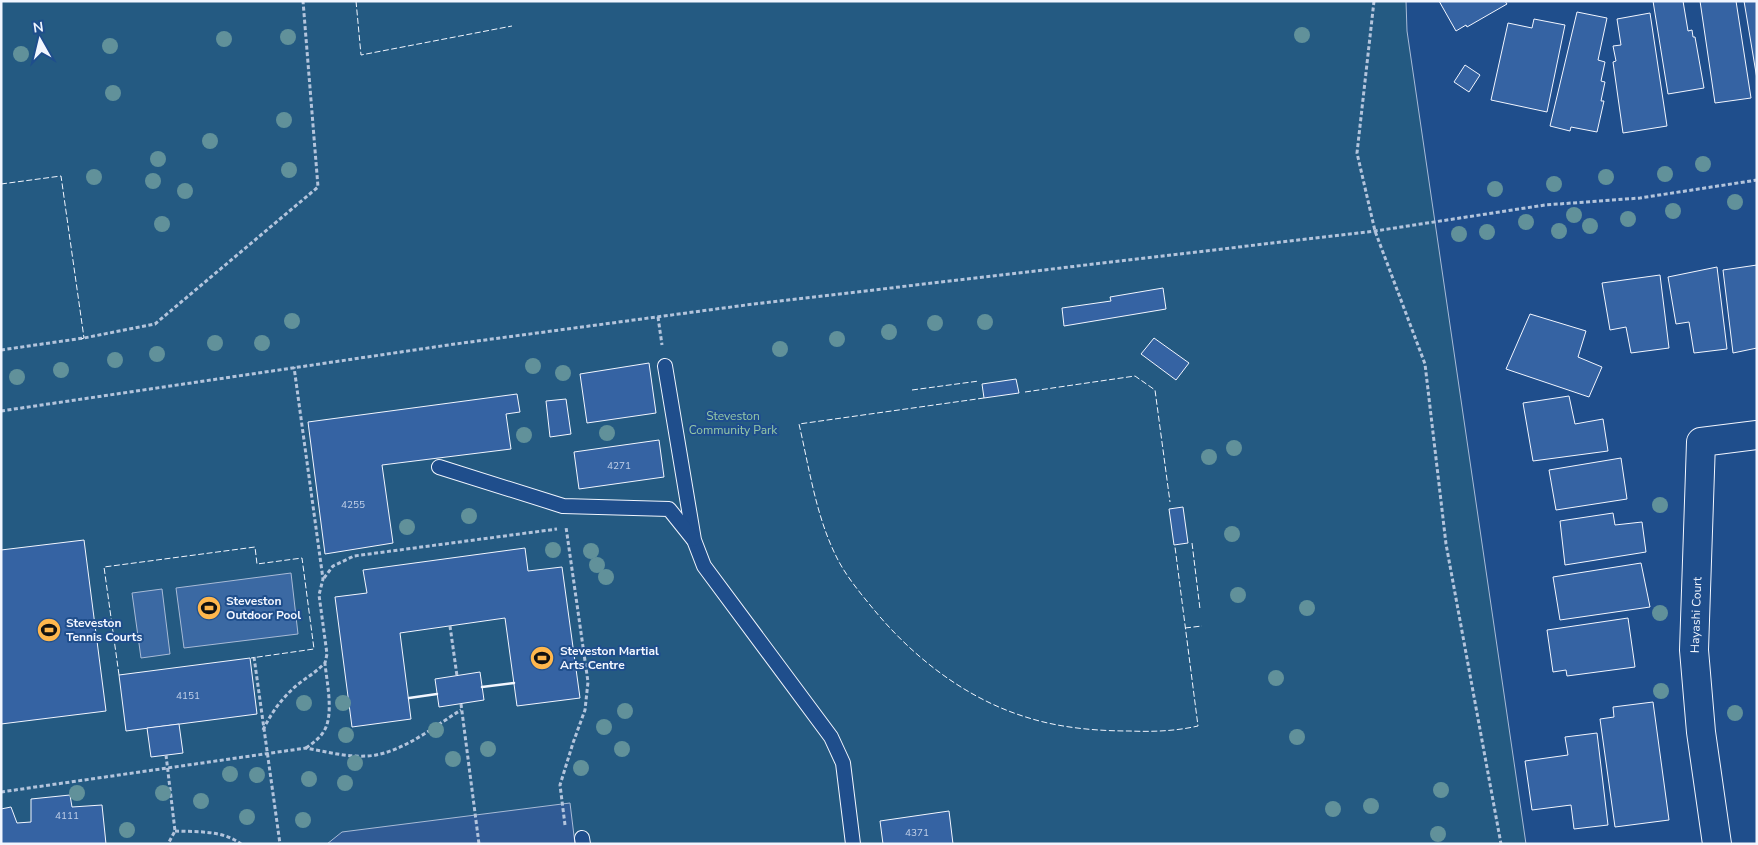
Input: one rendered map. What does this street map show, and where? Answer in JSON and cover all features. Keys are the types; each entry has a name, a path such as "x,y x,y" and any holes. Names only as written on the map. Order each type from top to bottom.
{"street":[{"name":"Hayashi Court","path":"1717,844 1700,724 1694,650 1701,442 1757,434"}],"lane":[{"path":"665,366 694,540 704,566 831,737 842,763 853,844"},
{"path":"439,467 563,506 669,509 694,540"}],"path":[{"path":"1,350 84,338 155,324 318,187 303,1"},
{"path":"1374,1 1357,153 1376,231 1425,364 1446,544 1501,844"},
{"path":"1,411 294,367 746,305 1376,231 1545,205 1640,198 1757,180"},
{"path":"658,317 665,366"},
{"path":"294,367 323,578 319,594 327,654 325,663 330,714 325,730 319,738 306,748"},
{"path":"563,506 588,682 586,710 560,785 565,831"},
{"path":"323,578 333,566 354,556 566,528"},
{"path":"450,626 457,676"},
{"path":"254,657 280,844"},
{"path":"263,730 271,713 296,686 325,663"},
{"path":"461,704 480,844"},
{"path":"1,792 306,748 357,756 387,752 404,745 461,710"},
{"path":"166,755 175,831 168,844"},
{"path":"175,831 209,832 233,838 241,844"}],"green space":[{"name":"Steveston Community Park","path":"1,1 1406,1 1407,31 1526,844 1,844"}],"shaded area":[{"path":"291,573 298,634 184,648 176,588"},
{"path":"162,589 170,654 141,658 132,593"},
{"path":"570,803 575,844 327,844 342,832"}],"building":[{"path":"1439,1 1505,1 1507,4 1467,27 1466,25 1456,31"},
{"path":"1653,1 1683,1 1688,31 1692,30 1693,37 1695,37 1704,88 1668,94"},
{"path":"1700,1 1736,1 1751,98 1715,103"},
{"path":"1744,1 1757,1 1757,79"},
{"path":"1577,12 1607,18 1598,60 1605,62 1601,81 1605,82 1601,101 1604,101 1597,132 1571,127 1570,131 1550,126"},
{"path":"1650,13 1667,126 1623,133 1613,62 1616,61 1613,46 1621,45 1617,19"},
{"path":"1534,19 1565,25 1547,112 1491,100 1508,23 1532,28"},
{"path":"1465,65 1480,75 1469,92 1454,82"},
{"path":"1757,265 1757,348 1733,353 1723,270"},
{"path":"1717,267 1727,349 1694,353 1689,322 1676,324 1668,277"},
{"path":"1660,275 1669,348 1631,353 1626,327 1610,330 1602,283"},
{"path":"1163,288 1166,309 1064,326 1062,308 1111,301 1110,297"},
{"path":"1530,314 1586,331 1578,357 1602,367 1589,397 1506,369"},
{"path":"1154,338 1189,363 1176,380 1141,354"},
{"path":"649,363 656,413 587,423 580,374"},
{"path":"1016,379 1019,393 984,398 982,384"},
{"path":"517,394 520,412 506,414 511,449 382,465 393,543 325,554 308,422"},
{"path":"1569,396 1575,424 1603,419 1608,451 1533,461 1523,403"},
{"path":"566,399 571,434 550,437 546,401"},
{"path":"659,440 664,477 579,489 574,452"},
{"path":"1621,458 1627,499 1556,510 1549,470"},
{"path":"1183,507 1188,543 1174,545 1169,509"},
{"path":"1613,513 1615,525 1642,522 1646,552 1565,565 1560,521"},
{"name":"Steveston Tennis Courts","path":"84,540 106,711 1,724 1,550"},
{"name":"Steveston Martial Arts Centre","path":"525,548 528,571 562,567 580,698 517,706 505,618 400,633 411,719 352,727 335,597 367,593 363,570"},
{"path":"1641,563 1650,607 1560,620 1553,577"},
{"path":"1628,618 1635,667 1567,676 1566,670 1553,672 1547,630"},
{"path":"250,658 257,714 126,731 119,675"},
{"path":"480,672 484,700 439,707 435,679"},
{"path":"1653,702 1669,820 1615,827 1600,719 1614,717 1613,707"},
{"path":"179,724 183,753 151,757 147,728"},
{"path":"1597,733 1608,825 1574,829 1571,805 1532,810 1525,761 1568,755 1565,737"},
{"path":"70,795 72,807 102,805 106,844 1,844 1,809 11,807 17,823 31,822 31,799"},
{"path":"949,811 953,844 883,844 880,821"}],"fence":[{"path":"356,1 361,55 512,26"},
{"path":"1,184 61,176 84,338 81,339"},
{"path":"1025,392 1135,376 1155,390 1170,502"},
{"path":"912,390 979,381"},
{"path":"984,398 799,424 823,525 840,563 854,584 891,629 944,676 964,689 1007,710 1054,724 1092,730 1117,731 1164,731 1198,726 1175,547"},
{"path":"1192,543 1200,609"},
{"path":"119,675 104,567 255,547 257,564 302,558 314,649 251,658"},
{"path":"1185,628 1202,626"}],"wall":[{"path":"482,687 514,683"},
{"path":"409,698 437,694"}],"place":[{"name":"Steveston Outdoor Pool","path":"209,608"},
{"name":"Steveston Tennis Courts","path":"49,630"},
{"name":"Steveston Martial Arts Centre","path":"542,658"}]}
